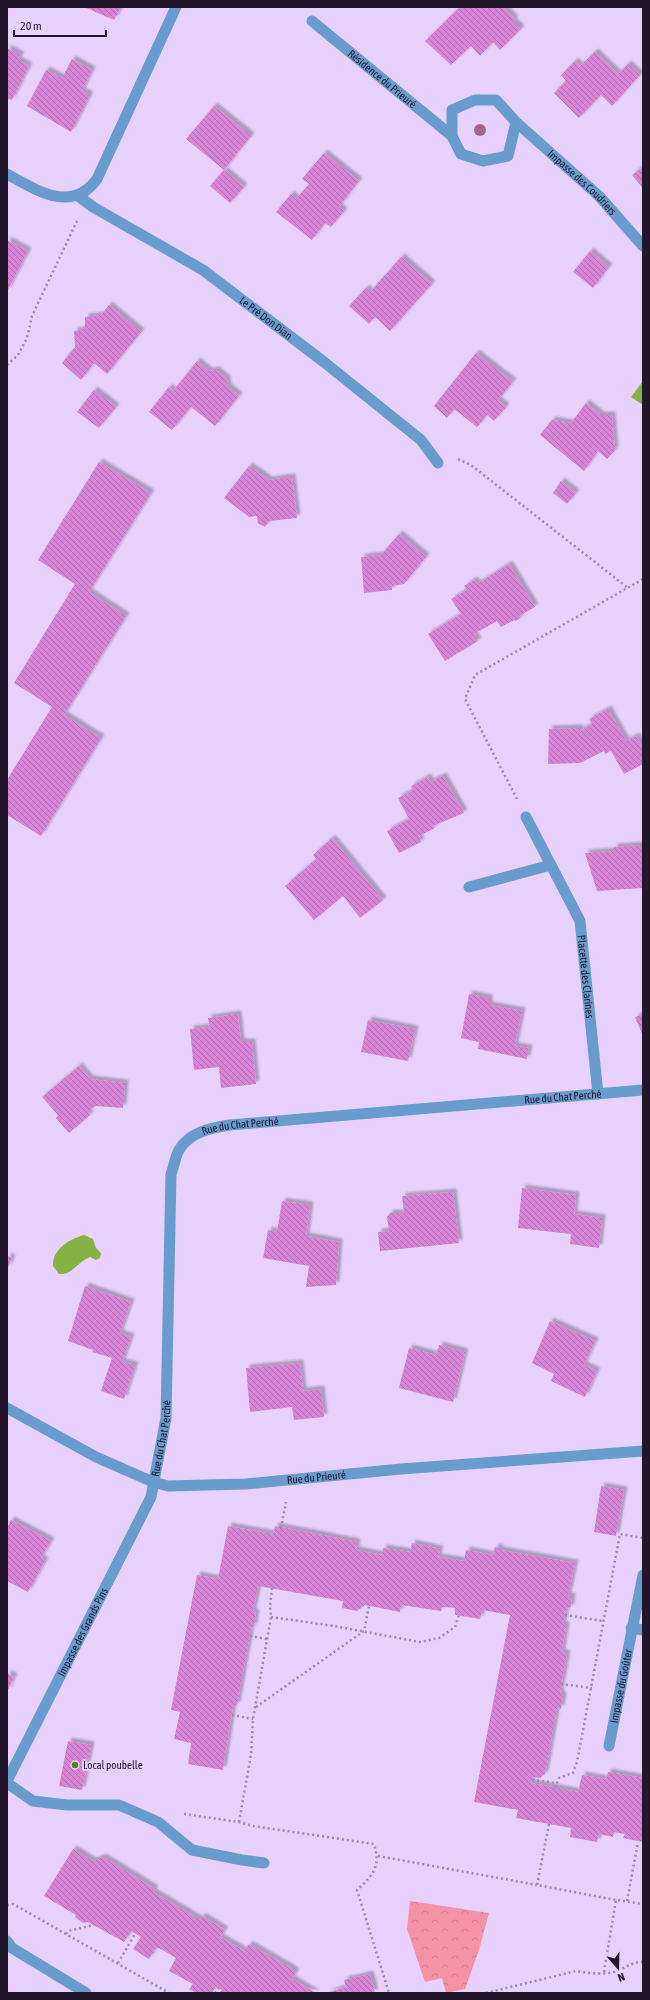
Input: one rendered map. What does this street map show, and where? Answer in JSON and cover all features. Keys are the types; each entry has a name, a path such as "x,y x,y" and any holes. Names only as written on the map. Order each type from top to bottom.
{"street":[{"path":"7,174 45,195 62,198 90,189 97,179 176,7"},
{"name":"Résidence du Prieuré","path":"312,21 452,136"},
{"name":"Impasse des Coudriers","path":"516,122 508,156 483,161 461,154 452,136 452,110 475,100 496,100 516,122 599,196 643,246"},
{"name":"Le Pré Don Dian","path":"77,194 88,203 204,270 324,362 421,440 438,463"},
{"name":"Placette des Clarines","path":"526,817 580,921 598,1094"},
{"path":"469,887 551,865"},
{"name":"Rue du Chat Perché","path":"153,1482 166,1418 171,1174 178,1151 188,1139 206,1129 230,1126 643,1090"},
{"name":"Rue du Prieuré","path":"7,1408 96,1457 153,1482 168,1486 246,1484 400,1469 643,1452"},
{"name":"Impasse des Grands Pins","path":"7,1782 151,1497 153,1482"},
{"name":"Impasse du Goûter","path":"609,1746 631,1628 643,1575"},
{"path":"631,1628 643,1630"},
{"path":"7,1782 33,1801 67,1805 119,1805 158,1822 192,1850 264,1863"},
{"path":"7,1941 12,1948 86,1993"}],"path":[{"path":"7,365 18,355 27,338 32,316 79,217 88,203"},
{"path":"438,463 458,459 471,465 628,588"},
{"path":"526,817 465,699 475,675 643,579"},
{"path":"555,1788 559,1778 573,1773 577,1762 620,1534 643,1538"},
{"path":"240,1822 251,1755 255,1707 271,1617 270,1606 272,1588"},
{"path":"255,1707 364,1632 369,1606"},
{"path":"271,1617 420,1642 439,1638 455,1627 459,1615"},
{"path":"565,1615 603,1621"},
{"path":"250,1636 267,1639"},
{"path":"562,1684 592,1688"},
{"path":"232,1715 254,1719"},
{"path":"532,1780 557,1783"},
{"path":"179,1813 240,1822 253,1826 374,1844 378,1856 372,1876 357,1890 390,1993"},
{"path":"537,1885 549,1824"},
{"path":"627,1901 638,1842"},
{"path":"378,1856 643,1904"},
{"path":"604,1972 616,1900"},
{"path":"7,1904 13,1904 168,1993"},
{"path":"66,1934 68,1931 94,1925"},
{"path":"118,1963 135,1934"},
{"path":"486,1993 576,1971 614,1972 633,1962 643,1962"},
{"path":"215,1993 219,1988"}],"green space":[{"path":"410,1901 489,1913 479,1950 465,1989 446,1993 442,1978 425,1982 407,1929"}],"shaded area":[{"path":"643,381 643,405 631,397"},
{"path":"84,1235 93,1239 96,1248 101,1253 100,1258 96,1260 90,1257 72,1270 64,1274 59,1274 53,1266 55,1255 68,1242"}],"building":[{"path":"84,7 121,7 114,20"},
{"path":"460,7 503,7 515,19 513,21 521,29 500,50 493,42 480,56 471,46 451,65 425,41"},
{"path":"7,48 21,55 18,60 29,66 12,100 7,98"},
{"path":"595,52 618,74 628,64 640,75 612,106 601,95 579,118 554,93 566,81 561,75 575,61 580,66"},
{"path":"72,59 92,70 82,91 90,95 71,132 27,106 46,70 62,78"},
{"path":"214,106 251,136 224,170 186,139"},
{"path":"324,153 359,181 339,207 344,211 331,227 325,223 312,240 276,212 291,194 296,199 309,184 302,179"},
{"path":"643,167 643,188 632,175"},
{"path":"224,170 244,187 230,203 210,186"},
{"path":"7,240 28,251 7,292"},
{"path":"590,251 609,267 593,288 573,272"},
{"path":"401,257 432,284 390,331 375,317 369,324 349,306 366,288 370,292"},
{"path":"109,305 141,332 107,374 94,363 81,380 62,363 75,347 74,331 83,330 85,326 85,317 101,315"},
{"path":"476,353 513,382 498,400 506,407 494,421 487,415 477,427 454,409 447,418 434,406"},
{"path":"197,361 209,371 216,370 227,379 228,387 239,396 215,426 191,407 172,430 149,412 169,387 173,391"},
{"path":"94,390 116,407 99,428 77,412"},
{"path":"586,403 601,415 612,415 615,450 607,459 598,451 584,471 540,435 552,420 571,423"},
{"path":"99,462 151,493 89,592 126,616 64,715 101,738 41,836 7,815 7,780 52,707 14,683 75,584 38,560"},
{"path":"249,466 269,480 292,477 297,518 269,521 265,527 258,523 257,516 249,517 224,498"},
{"path":"561,481 576,493 567,504 553,493"},
{"path":"399,534 426,557 404,584 392,586 392,590 364,593 361,557 381,555"},
{"path":"509,564 535,607 519,616 521,618 515,621 514,620 501,627 497,621 474,634 478,641 445,661 428,634 461,614 451,599 467,590 464,586 474,580 477,584"},
{"path":"608,709 626,741 636,736 643,748 643,764 624,774 611,751 605,754 604,751 580,763 548,764 549,729 580,728 580,731 592,724 589,719"},
{"path":"443,776 464,813 433,826 435,828 419,836 421,842 399,853 387,831 409,819 398,798 413,790 411,786 428,777 430,782"},
{"path":"332,838 383,900 360,918 343,896 314,920 285,886 316,859 313,855"},
{"path":"643,845 643,888 597,891 585,853 614,851 614,847"},
{"path":"469,994 489,998 489,1005 522,1011 515,1046 529,1048 527,1059 478,1049 479,1042 461,1038"},
{"path":"238,1014 241,1042 252,1042 256,1084 221,1088 219,1067 194,1070 190,1029 210,1027 208,1018"},
{"path":"643,1014 643,1036 635,1017"},
{"path":"368,1020 415,1029 408,1061 361,1052"},
{"path":"79,1066 90,1079 125,1083 123,1108 95,1106 88,1112 90,1115 69,1133 56,1118 58,1115 42,1097"},
{"path":"522,1188 576,1195 574,1214 602,1218 599,1248 570,1244 571,1234 518,1228"},
{"path":"453,1192 459,1243 380,1251 378,1232 389,1231 387,1217 390,1213 404,1213 402,1196"},
{"path":"282,1201 310,1205 306,1236 339,1242 336,1285 306,1287 309,1266 263,1258 268,1230 277,1232"},
{"path":"7,1256 12,1258 7,1270"},
{"path":"85,1286 131,1302 120,1333 131,1337 122,1362 135,1365 124,1399 101,1391 112,1358 92,1352 93,1350 68,1341"},
{"path":"550,1321 595,1341 584,1365 597,1371 585,1397 551,1381 554,1374 532,1363"},
{"path":"439,1345 465,1352 453,1402 399,1388 409,1348 436,1355"},
{"path":"300,1363 303,1391 321,1389 324,1417 294,1420 292,1407 250,1412 246,1368"},
{"path":"601,1486 624,1490 616,1536 594,1532"},
{"path":"11,1520 51,1541 41,1558 45,1561 28,1592 7,1581 7,1528"},
{"path":"228,1526 273,1534 275,1526 357,1542 356,1550 382,1555 383,1548 410,1552 412,1543 440,1549 438,1557 464,1561 466,1550 493,1555 495,1547 500,1548 500,1550 575,1563 568,1596 572,1596 571,1607 566,1609 563,1625 566,1625 562,1652 567,1654 560,1692 563,1697 561,1709 557,1708 545,1774 540,1778 533,1777 531,1783 578,1792 582,1775 606,1779 608,1772 643,1778 643,1842 623,1838 625,1834 614,1832 613,1837 599,1834 597,1842 570,1837 571,1828 516,1818 518,1810 474,1802 510,1615 482,1610 480,1619 455,1615 455,1608 442,1607 441,1611 401,1605 400,1612 365,1605 357,1611 342,1608 343,1601 258,1586 253,1612 256,1613 254,1626 251,1628 237,1705 233,1706 223,1770 188,1764 191,1743 174,1739 180,1712 171,1710 197,1575 218,1579"},
{"path":"7,1673 14,1677 7,1692"},
{"name":"Local poubelle","path":"68,1741 91,1745 82,1790 59,1786"},
{"path":"73,1849 93,1861 103,1857 155,1889 153,1892 200,1920 202,1916 225,1930 220,1937 244,1951 249,1944 289,1967 296,1972 292,1979 316,1993 219,1993 222,1990 216,1987 212,1993 196,1993 189,1989 193,1984 169,1971 176,1958 159,1948 155,1949 149,1959 133,1949 141,1937 131,1931 124,1942 88,1922 83,1923 75,1917 76,1915 44,1896"},
{"path":"370,1974 375,1993 326,1993 346,1987 344,1980"}],"place":[{"name":"Local poubelle","path":"75,1765"}]}
